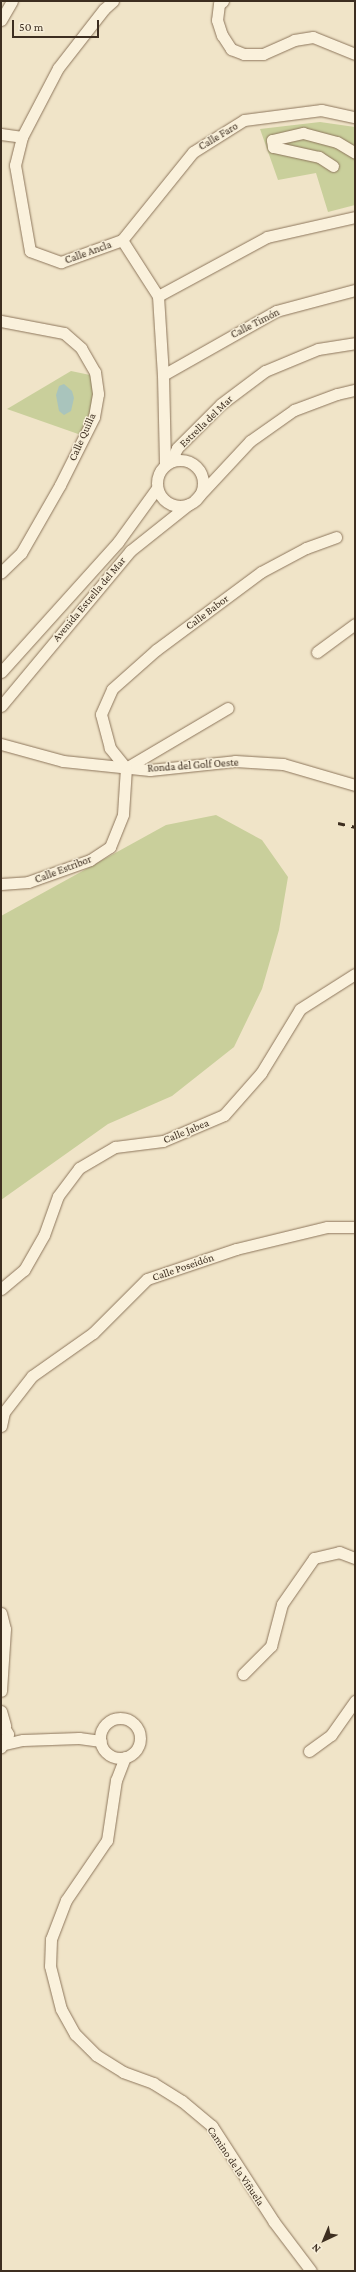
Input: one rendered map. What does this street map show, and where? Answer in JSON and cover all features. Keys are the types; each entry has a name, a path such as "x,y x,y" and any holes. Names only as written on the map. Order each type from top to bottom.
{"street":[{"path":"1,20 12,1"},
{"name":"Calle Ancla","path":"113,1 104,9 58,68 22,137 15,165 30,251 61,262 122,240 158,296 164,375 168,463"},
{"path":"223,1 219,4 217,20 222,35 231,49 244,54 263,54 294,40 312,37 330,42 355,54"},
{"name":"Calle Faro","path":"122,240 193,152 244,120 321,110 355,117"},
{"path":"333,166 319,157 273,147 272,140 303,133 337,142 355,153"},
{"path":"1,134 22,137"},
{"path":"158,296 267,237 355,217"},
{"name":"Calle Timón","path":"164,375 203,351 276,311 355,290"},
{"name":"Calle Quilla","path":"1,322 64,333 81,348 95,372 98,394 94,417 60,484 21,553 1,572"},
{"name":"Estrella del Mar","path":"168,463 177,448 221,404 265,371 318,349 355,343"},
{"name":"Avenida Estrella del Mar","path":"1,706 130,551 192,502 250,441 294,410 337,394 355,390"},
{"path":"187,461 199,471 203,486 192,502 169,503 157,488 158,475 168,463 187,461"},
{"name":"Avenida Estrella del Mar","path":"1,672 118,542 157,488"},
{"name":"Calle Babor","path":"126,768 110,748 101,714 112,689 156,650 261,572 306,548 336,537"},
{"path":"317,652 355,624"},
{"path":"126,768 213,719 228,708"},
{"name":"Ronda del Golf Oeste","path":"3,744 63,761 150,770 235,761 283,764 355,785"},
{"name":"Calle Estribor","path":"1,884 28,882 90,860 110,847 123,814 126,768"},
{"name":"Calle Jabea","path":"1,1289 24,1270 44,1235 58,1196 79,1168 115,1147 163,1142 224,1115 261,1073 300,1009 355,974"},
{"name":"Calle Poseidón","path":"1,1426 4,1412 32,1376 93,1333 147,1279 236,1249 327,1227 355,1227"},
{"path":"243,1674 271,1646 282,1604 314,1558 339,1552 355,1558"},
{"path":"1,1613 5,1629 1,1691"},
{"path":"309,1751 331,1735 355,1701"},
{"path":"1,1711 4,1726 3,1746 23,1740 101,1736"},
{"path":"101,1736 108,1722 119,1718 136,1726 140,1739 138,1746 125,1757 109,1754"},
{"path":"4,1726 23,1740"},
{"path":"101,1736 109,1754 116,1780"},
{"name":"Camino de la Viñuela","path":"125,1757 116,1780 107,1840 66,1900 51,1939 50,1966 61,2009 76,2034 96,2055 123,2072 153,2083 182,2101 212,2126 274,2222 311,2271"}],"green space":[{"path":"320,122 355,127 355,205 328,212 316,173 278,180 260,129"},
{"path":"71,371 90,375 96,392 90,418 81,435 7,409"},
{"path":"216,815 262,840 288,877 279,930 262,989 234,1047 172,1096 108,1124 1,1200 1,916 166,825"}],"water":[{"path":"64,384 72,391 74,398 71,411 64,415 59,411 56,395 59,386"}],"railway":[{"path":"338,823 355,827"}]}
